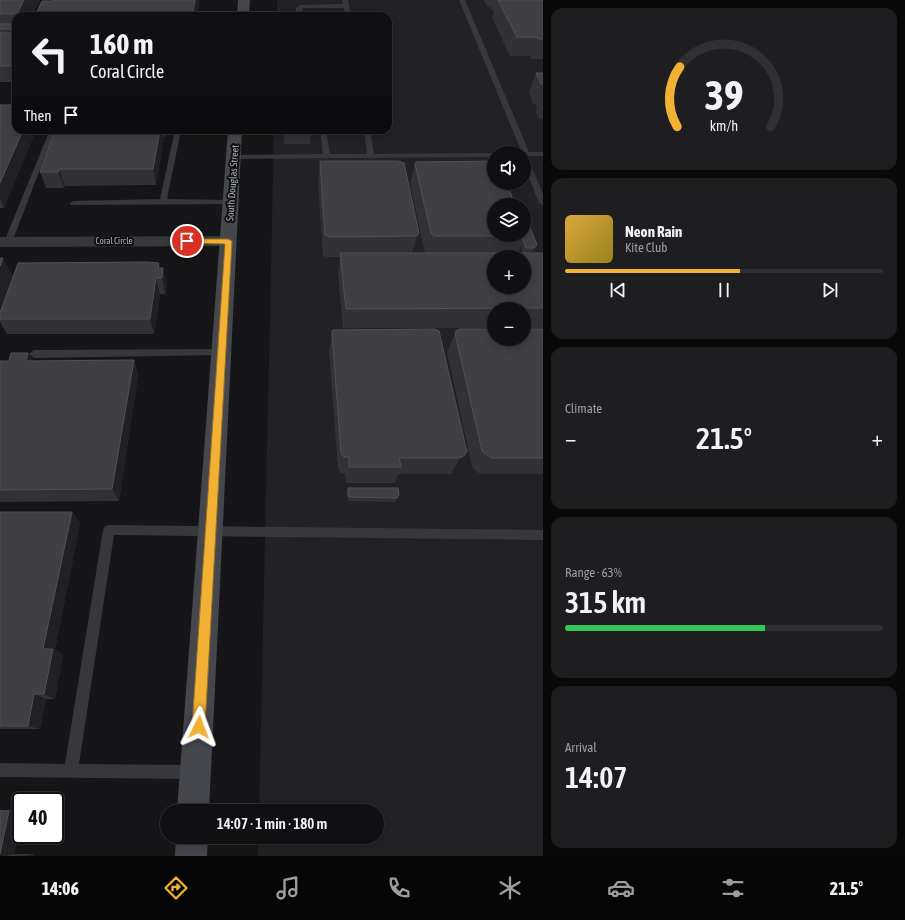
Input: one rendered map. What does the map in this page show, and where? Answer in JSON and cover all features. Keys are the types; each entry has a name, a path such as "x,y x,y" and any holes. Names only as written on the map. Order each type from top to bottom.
{"street":[{"path":"243,12 244,0"},
{"name":"South Douglas Street","path":"194,804 236,134"},
{"name":"Coral Circle","path":"4,242 228,241"},
{"path":"191,856 192,844"}],"lane":[{"path":"299,12 299,8 302,6 302,0"},
{"path":"462,0 521,146"},
{"path":"302,6 345,3"},
{"path":"4,242 50,134"},
{"path":"164,201 177,134"},
{"path":"324,134 327,156"},
{"path":"368,134 372,156"},
{"path":"531,155 543,154"},
{"path":"234,157 487,155"},
{"path":"531,171 543,203"},
{"path":"74,203 164,201 231,202"},
{"path":"34,354 222,352"},
{"path":"71,771 109,530 543,535"},
{"path":"0,770 196,772"}],"shaded area":[{"path":"277,0 543,0 543,856 258,856 258,844 384,844 384,804 259,804 274,134 392,134 392,12 277,12"}],"building":[{"path":"0,0 24,0 18,12 12,12 12,14 0,14"},
{"path":"195,0 193,12 37,12 42,1"},
{"path":"498,0 543,0 543,39 538,39 536,37 517,37"},
{"path":"0,24 12,24 12,29 0,29"},
{"path":"0,33 12,33 12,66 0,66"},
{"path":"536,73 543,73 543,84 541,84"},
{"path":"0,105 12,105 12,134 21,134 0,183"},
{"path":"54,134 159,134 153,169 59,169 58,172 40,172"},
{"path":"320,161 398,161 404,163 419,233 417,236 330,237 325,235"},
{"path":"487,161 487,190 510,190 512,198 487,198 487,236 434,236 431,233 415,164 416,162"},
{"path":"531,230 537,245 534,248 526,248 524,242 531,242"},
{"path":"340,253 487,253 487,294 531,294 531,253 543,253 543,308 531,308 531,302 487,302 487,308 346,309"},
{"path":"0,258 3,258 0,266"},
{"path":"18,263 159,263 158,268 163,268 162,278 156,278 150,319 0,319 0,313"},
{"path":"434,329 439,331 467,452 465,452 465,455 460,458 399,458 401,467 349,467 349,457 344,457 341,453 333,330"},
{"path":"459,329 487,329 487,346 531,346 531,329 543,329 543,458 492,458 482,451 455,333"},
{"path":"11,353 28,353 26,361 134,360 112,489 0,490 0,361 9,361"},
{"path":"348,488 398,488 399,495 397,498 349,497"},
{"path":"0,512 72,512 43,649 53,649 44,694 34,694 28,726 0,726"},
{"path":"0,811 9,811 0,854"}],"route":[{"path":"187,241 228,241 199,727"}]}
